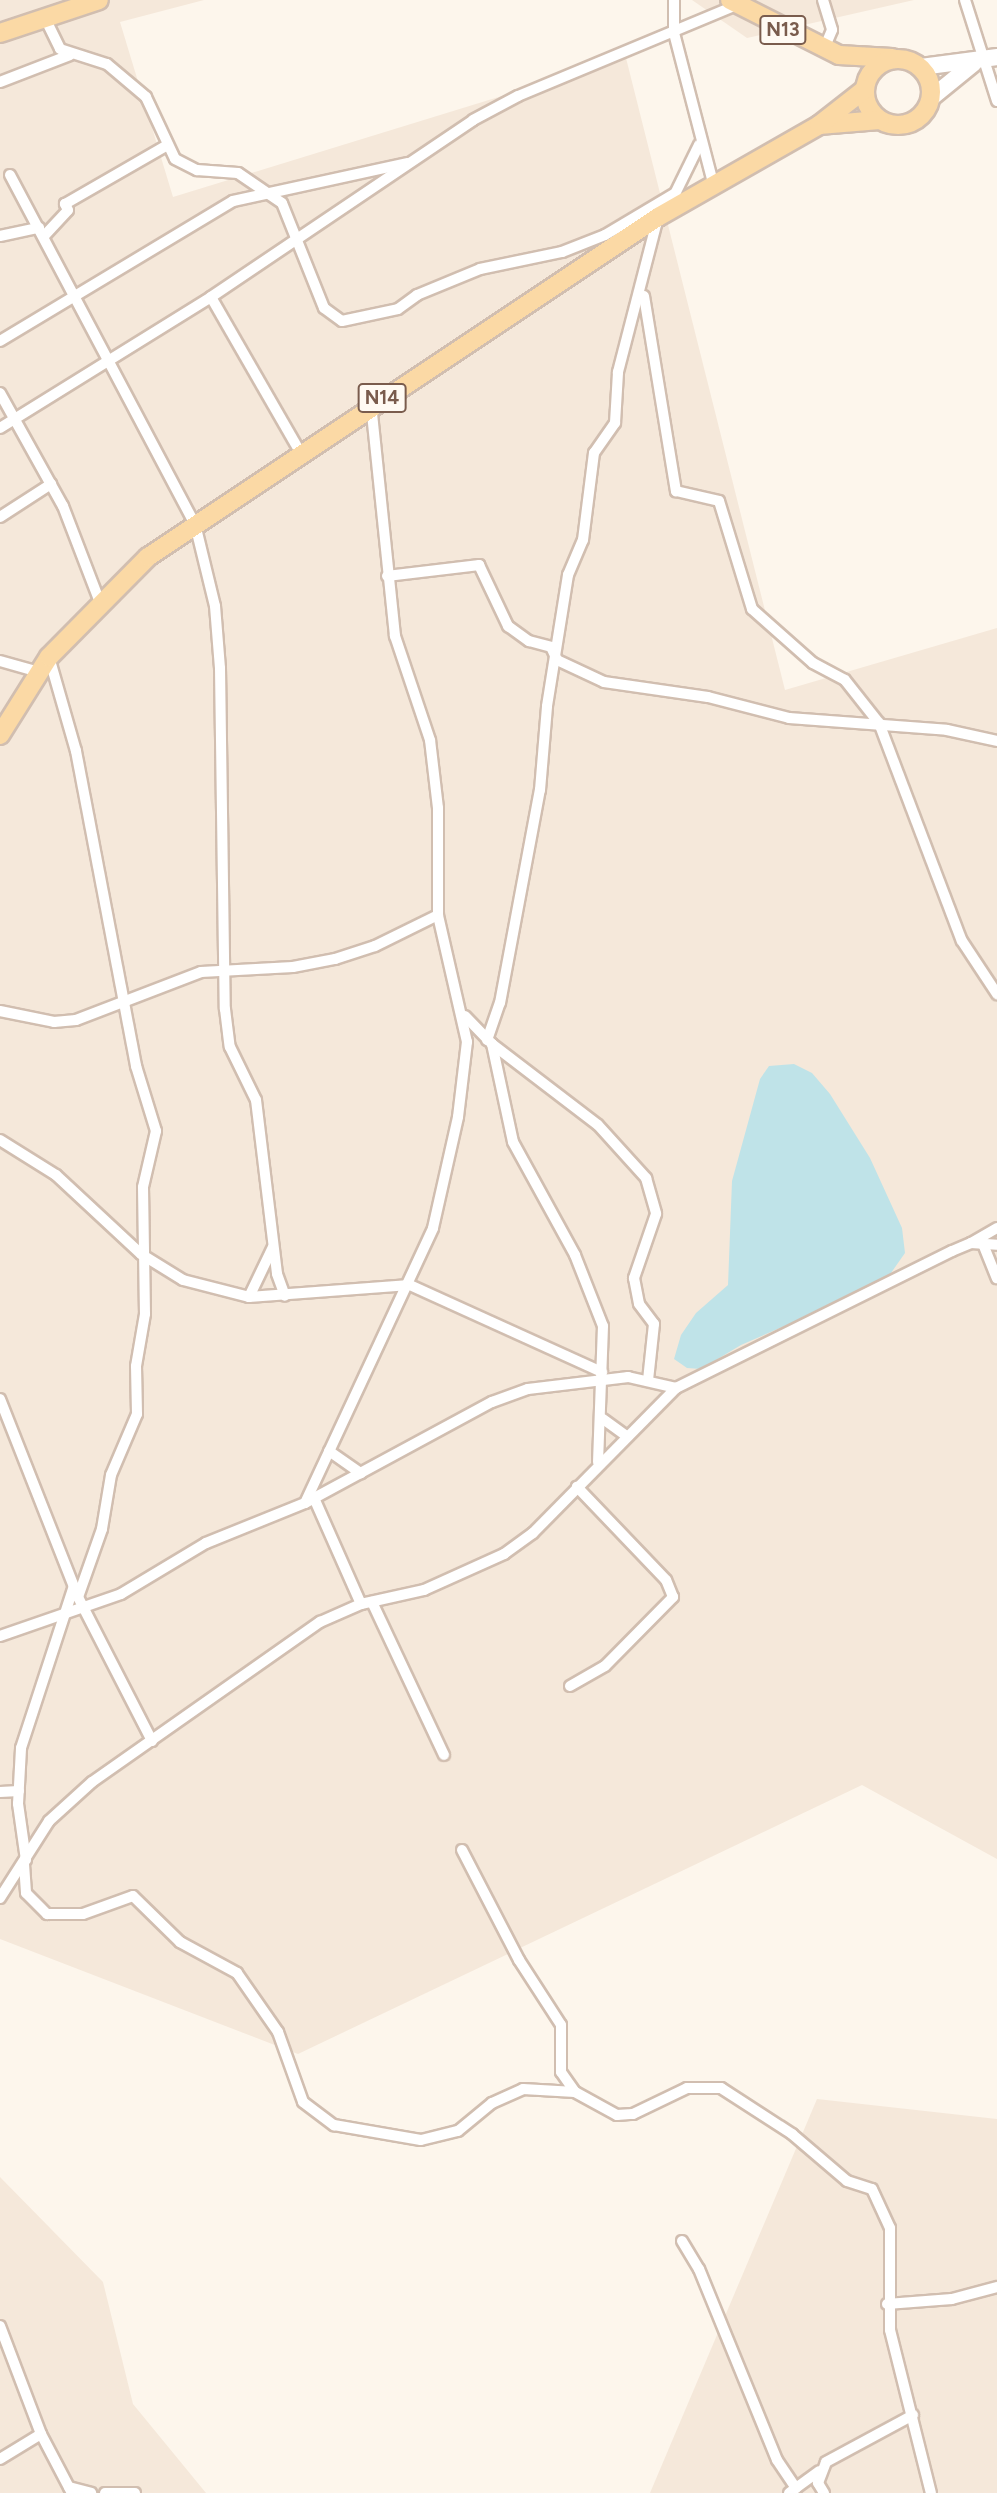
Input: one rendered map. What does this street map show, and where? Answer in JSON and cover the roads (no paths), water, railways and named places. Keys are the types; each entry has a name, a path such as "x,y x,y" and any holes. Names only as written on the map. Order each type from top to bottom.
{"main road":[{"path":"0,33 99,0"},
{"name":"N13","path":"737,2 832,52 866,86"},
{"name":"N13","path":"832,52 897,59"},
{"path":"897,59 921,67 985,60 931,98 917,120 905,125 880,120 866,86 878,66 897,59"},
{"path":"921,67 930,81 931,98"},
{"name":"N14","path":"0,735 44,665 99,600 195,524 667,207 819,125 866,86"},
{"name":"N14","path":"819,125 880,120"}],"street":[{"path":"674,0 674,33 699,145 713,183"},
{"path":"824,0 832,30 832,52"},
{"path":"965,0 997,102"},
{"path":"0,428 211,297 413,162 518,96 674,33 737,2"},
{"path":"45,18 60,49 70,55 107,64 146,96 166,146 186,167 238,173 270,191 300,238 324,308 342,321 358,320 398,309 417,295 480,269 562,252 667,207"},
{"path":"0,82 70,55"},
{"path":"598,1462 603,1419 598,1309 513,1142 489,1042 518,910 568,575 583,540 594,453 615,423 618,372 667,207 699,145"},
{"path":"0,236 41,232 68,210 65,204 166,146"},
{"path":"0,341 233,201 413,162"},
{"path":"10,175 195,524 215,606 220,668 220,970 230,1047 256,1100 273,1247 285,1296"},
{"path":"643,290 676,491 719,501 752,609 813,663 845,680 879,723 962,941 997,994"},
{"path":"211,297 300,452"},
{"path":"0,393 51,484 99,600"},
{"path":"310,1500 329,1451 410,1285 432,1228 458,1117 465,1016 438,915 438,808 430,740 395,636 371,405"},
{"path":"0,517 51,484"},
{"path":"387,576 479,565 508,626 529,641 551,647 557,660 604,682 708,698 789,718 879,723 997,741"},
{"path":"0,662 44,665 76,751 124,1005 156,1131 143,1187 141,1254 145,1314 135,1423 111,1475 102,1529 29,1712 19,1791 26,1893 47,1914 83,1914 133,1896 180,1942 237,1973 278,2032 303,2102 334,2125 421,2140 458,2131 492,2103 523,2089 575,2092 617,2115 633,2114 687,2088 721,2088 792,2134 847,2181 872,2189 886,2211 892,2281 887,2304 931,2493"},
{"path":"0,1011 54,1022 124,1005 166,981 220,970 292,967 335,958 375,946 438,915"},
{"path":"465,1016 489,1042 598,1125 646,1178 656,1214 634,1278 639,1304 653,1324 648,1380"},
{"path":"0,1140 56,1175 141,1254 183,1280 249,1297 410,1285 602,1377"},
{"path":"0,1898 49,1821 92,1782 275,1651 367,1603 424,1590 504,1554 578,1487 598,1462 676,1388 997,1228"},
{"path":"971,1243 997,1245"},
{"path":"983,1244 997,1278"},
{"path":"249,1297 273,1247"},
{"path":"0,1636 83,1609 206,1543 310,1500 492,1402 528,1389 584,1385 602,1377 628,1377 676,1388"},
{"path":"584,1385 602,1407"},
{"path":"0,1399 83,1609 152,1741"},
{"path":"603,1419 626,1436"},
{"path":"329,1451 361,1473"},
{"path":"570,1686 605,1666 673,1597 666,1580 578,1487"},
{"path":"310,1500 367,1603 444,1755"},
{"path":"0,1792 19,1791"},
{"path":"462,1850 519,1960 561,2025 561,2072 575,2092"},
{"path":"682,2241 699,2269 792,2491 819,2471 826,2462 912,2415"},
{"path":"887,2304 951,2299 997,2287"},
{"path":"0,2326 41,2434 70,2490 91,2493"},
{"path":"0,2459 41,2434"},
{"path":"819,2471 824,2493"},
{"path":"105,2493 135,2493"}],"water":[{"path":"794,1064 812,1073 830,1094 870,1158 902,1228 905,1253 891,1273 865,1291 741,1345 701,1369 687,1368 674,1359 681,1335 696,1313 728,1285 732,1181 760,1079 769,1066"}]}
